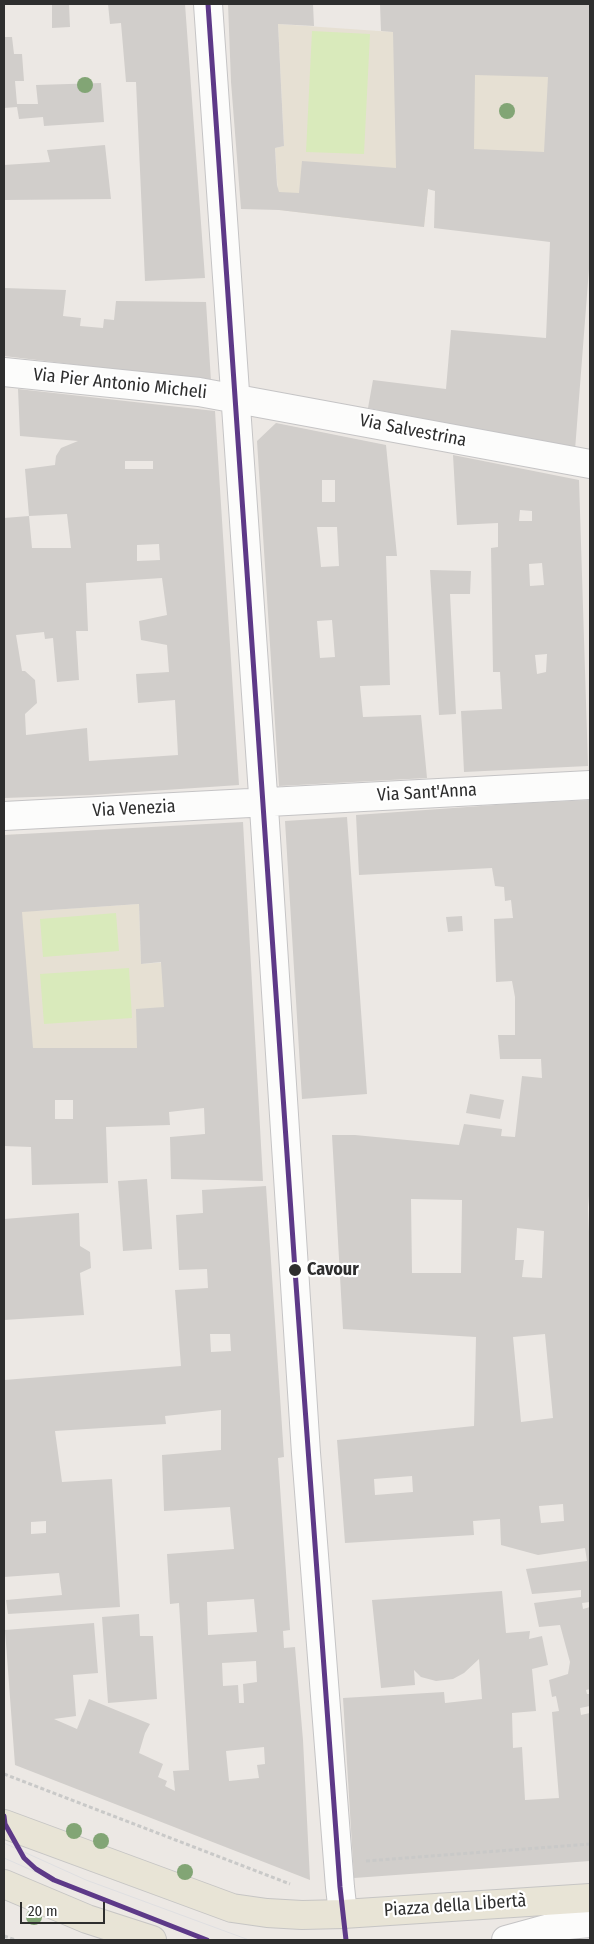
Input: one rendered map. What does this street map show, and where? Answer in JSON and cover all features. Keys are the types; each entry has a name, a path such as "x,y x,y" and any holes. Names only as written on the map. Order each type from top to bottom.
{"main road":[{"name":"Piazza della Libertà","path":"4,1824 232,1908 267,1913 332,1914 590,1898"},
{"path":"4,1884 87,1919 152,1940"}],"street":[{"path":"208,4 264,802 306,1453 340,1887 332,1914"},
{"name":"Via Pier Antonio Micheli","path":"4,372 199,392 236,398"},
{"name":"Via Salvestrina","path":"236,398 590,464"},
{"name":"Via Sant'Anna","path":"264,802 590,785"},
{"name":"Via Venezia","path":"4,816 264,802"},
{"name":"Piazza della Libertà","path":"506,1940 557,1926 590,1923"}],"path":[{"path":"4,1774 292,1885"},
{"path":"363,1862 590,1844"},
{"path":"4,1936 16,1940"}],"shaded area":[{"path":"278,24 393,32 528,50 590,49 590,204 546,199 545,207 428,189 424,227 279,210 275,148 284,146"},
{"path":"29,834 35,911 139,904 141,964 250,956 168,1098 4,1100 4,835"}],"green space":[{"path":"312,31 370,34 364,154 306,152"},
{"path":"116,913 119,951 43,957 40,919"},
{"path":"129,968 132,1018 44,1024 40,974"}],"building":[{"path":"52,4 69,4 70,27 52,28"},
{"path":"108,4 185,4 205,278 145,281 136,82 126,82 121,23 110,24"},
{"path":"228,4 313,4 314,26 278,24 284,146 275,148 277,185 279,192 299,193 302,161 396,168 393,32 381,31 380,4 590,4 590,256 575,450 368,408 373,380 446,389 451,330 546,338 550,242 434,228 435,191 428,189 424,227 279,210 241,209 231,82","holes":["475,75 548,77 544,152 474,149"]},
{"path":"4,37 12,37 14,54 22,54 24,81 15,81 17,104 38,104 36,85 101,83 104,122 44,126 43,117 19,119 17,107 4,108"},
{"path":"105,145 111,199 4,200 4,165 50,162 47,150"},
{"path":"4,288 66,290 63,316 81,318 80,326 103,328 104,319 114,320 116,301 206,302 211,381 4,356"},
{"path":"18,389 215,411 239,785 91,795 4,798 4,518 29,516 25,469 55,465 56,456 61,448 78,441 20,436","holes":["125,461 153,461 153,469 125,469","67,514 71,548 32,548 29,516","159,544 160,560 137,561 137,545","162,578 167,615 139,621 141,640 167,645 169,672 136,674 138,703 175,700 178,755 89,761 87,728 26,735 25,714 37,703 35,680 25,671 22,671 16,635 44,632 45,639 53,638 57,682 79,680 76,631 88,631 86,583"]},
{"path":"276,423 386,445 397,556 386,556 390,685 360,686 363,717 421,715 427,778 279,786 257,441","holes":["322,480 335,480 335,502 322,502","317,527 337,527 339,566 321,567","332,620 335,657 320,658 317,621"]},
{"path":"453,455 579,480 588,766 464,772 461,711 502,709 500,672 493,672 491,548 498,547 498,523 457,525","holes":["520,510 532,511 532,521 519,521","542,563 544,585 530,586 529,564","547,654 546,672 537,674 535,655"]},
{"path":"430,570 471,571 470,594 450,594 456,714 439,715"},
{"path":"590,800 590,1184 588,1208 590,1256 590,1602 582,1603 583,1609 590,1607 590,1689 586,1690 587,1694 590,1694 590,1706 580,1708 581,1715 590,1713 590,1861 354,1878 343,1698 444,1692 445,1703 482,1699 479,1659 464,1673 453,1679 436,1681 421,1677 414,1670 415,1685 381,1688 372,1600 502,1591 506,1633 530,1631 529,1639 542,1636 548,1665 532,1669 536,1711 512,1713 513,1748 522,1747 525,1800 559,1798 552,1712 559,1711 556,1696 552,1697 549,1680 568,1674 570,1662 560,1625 539,1627 534,1603 581,1597 581,1590 532,1594 526,1569 587,1561 585,1548 538,1555 501,1545 500,1519 473,1521 474,1535 345,1543 337,1440 474,1426 476,1337 343,1329 332,1135 355,1135 459,1145 464,1124 502,1129 501,1136 515,1137 522,1076 542,1078 541,1059 500,1059 498,1035 515,1035 515,997 512,981 496,982 494,919 513,918 511,900 505,901 504,887 495,886 492,868 359,875 356,815","holes":["411,1199 462,1200 461,1273 412,1273","517,1228 544,1231 542,1278 522,1277 524,1260 515,1260","545,1334 553,1418 521,1422 513,1337","412,1476 413,1492 375,1495 374,1479","563,1504 564,1521 541,1523 539,1506"]},
{"path":"347,817 367,1094 302,1099 285,821"},
{"path":"243,822 263,1181 171,1179 170,1137 205,1134 204,1108 169,1112 170,1125 106,1127 108,1183 32,1185 31,1147 4,1146 4,835","holes":["139,904 141,964 161,962 164,1007 136,1009 137,1048 33,1048 22,912","55,1100 73,1100 73,1119 55,1119"]},
{"path":"462,916 463,931 448,932 446,917"},
{"path":"470,1094 504,1100 500,1119 466,1113"},
{"path":"147,1179 152,1249 123,1251 118,1181"},
{"path":"266,1186 284,1457 278,1458 290,1630 283,1631 284,1648 295,1647 303,1740 310,1880 15,1765 5,1630 94,1623 98,1673 73,1675 76,1716 54,1719 77,1729 89,1699 150,1724 139,1753 163,1764 158,1777 167,1781 165,1786 175,1791 173,1771 189,1770 179,1603 170,1604 167,1554 234,1549 230,1507 164,1511 162,1455 221,1450 221,1410 165,1416 166,1424 55,1431 62,1482 112,1479 120,1607 8,1614 6,1600 62,1595 59,1573 4,1577 4,1380 181,1366 175,1290 208,1288 207,1269 179,1270 176,1215 203,1213 202,1190","holes":["210,1334 230,1334 231,1351 211,1352","46,1521 46,1533 31,1534 31,1522","254,1599 257,1632 208,1635 207,1602","256,1661 257,1682 243,1684 244,1703 239,1703 238,1685 223,1686 222,1663","264,1747 265,1764 257,1765 259,1778 229,1781 226,1751"]},
{"path":"79,1213 80,1246 90,1252 91,1268 80,1273 84,1315 4,1320 4,1219"},
{"path":"139,1614 140,1636 153,1636 157,1699 108,1703 102,1617"}],"tram line":[{"path":"4,1843 86,1880 249,1940"},
{"path":"4,1858 54,1880"}],"transit line":[{"path":"208,4 295,1270 340,1887 346,1940"},
{"path":"4,1816 5,1824 24,1858 36,1869 54,1880 207,1940"}],"place":[{"name":"Cavour","path":"295,1270"}]}
